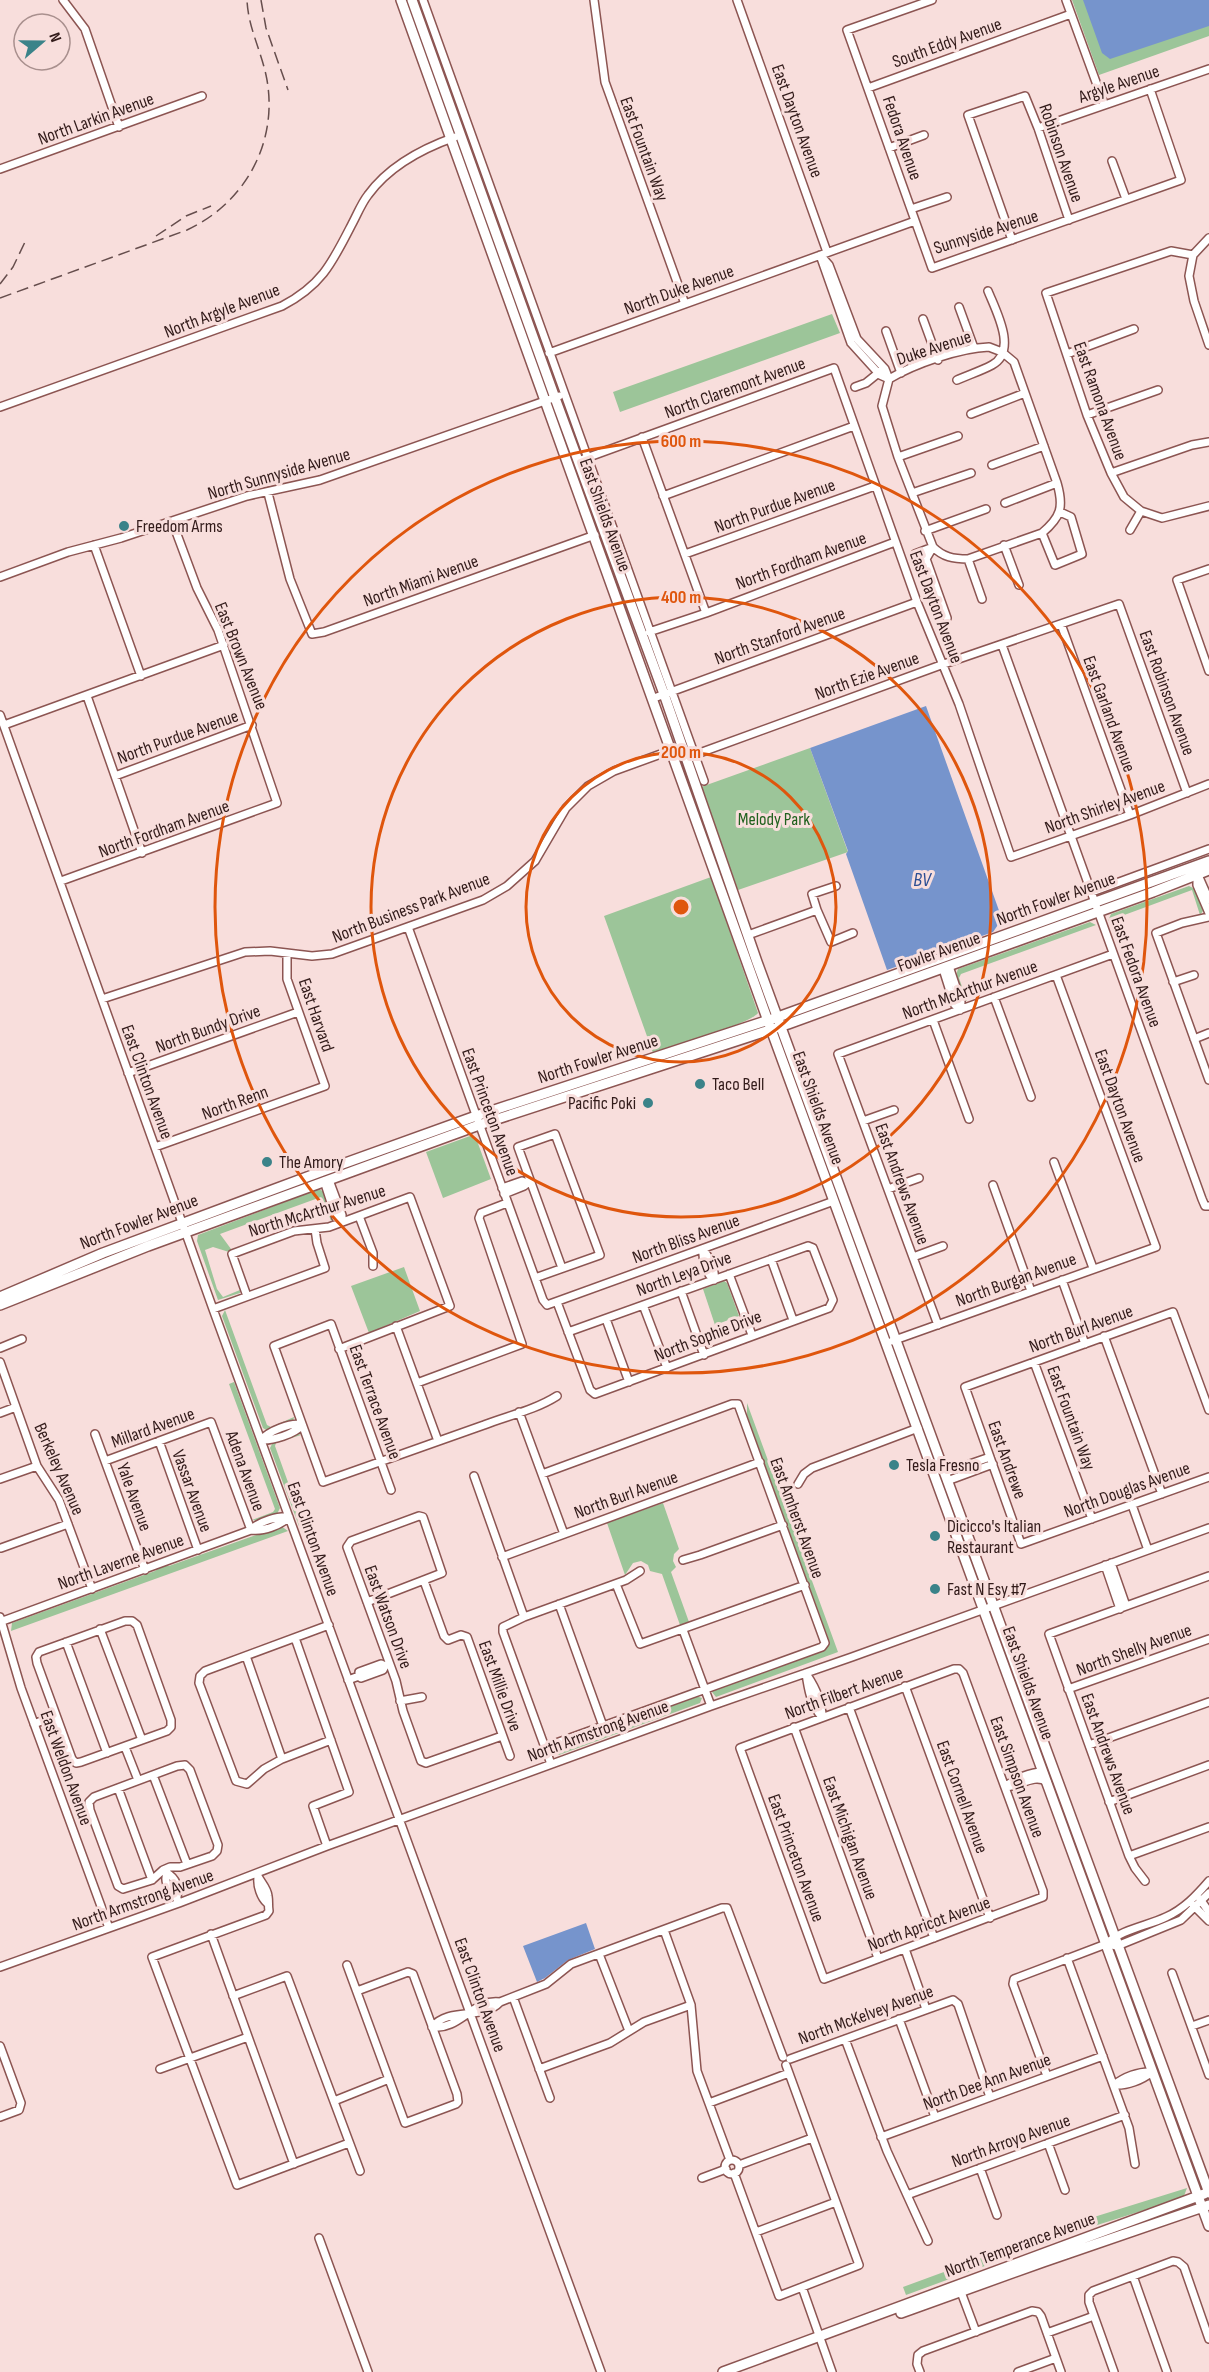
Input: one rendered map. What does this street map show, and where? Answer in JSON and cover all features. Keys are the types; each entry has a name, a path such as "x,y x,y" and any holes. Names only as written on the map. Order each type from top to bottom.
{"main road":[{"name":"East Shields Avenue","path":"401,0 450,139 555,398 583,459 667,693 676,748 697,823 809,1130 816,1137 891,1341 946,1477 1209,2193"},
{"name":"East Shields Avenue","path":"412,0 555,398 595,535 654,698 729,883 780,1022 839,1199 868,1264 918,1428 1152,2072 1198,2196 1206,2206 1209,2226"},
{"path":"697,823 707,839 724,883 729,883"},
{"name":"North Fowler Avenue","path":"0,1297 86,1260 327,1180 477,1121 626,1067 780,1022 990,941 1093,897 1209,861"},
{"name":"Fowler Avenue","path":"780,1022 946,967 1209,870"},
{"path":"946,967 943,964 948,960 986,946 990,941"},
{"name":"North Fowler Avenue","path":"0,1305 184,1228 367,1156 477,1121 558,1100 770,1025"},
{"path":"558,1100 559,1096 565,1092 603,1080 626,1067"},
{"path":"327,1180 328,1175 362,1162 367,1156"},
{"path":"1043,1772 1050,1776 1064,1815 1075,1831"},
{"name":"North Temperance Avenue","path":"723,2372 1209,2193"},
{"name":"North Temperance Avenue","path":"843,2329 913,2309 1206,2206"}],"street":[{"path":"63,0 85,29 119,126"},
{"name":"East Shields Avenue","path":"423,0 549,353 555,398"},
{"name":"East Fountain Way","path":"594,0 605,82 685,304"},
{"name":"East Dayton Avenue","path":"737,0 824,254"},
{"name":"Fedora Avenue","path":"915,221 847,30 932,0"},
{"path":"1066,0 1104,104"},
{"name":"South Eddy Avenue","path":"868,88 1071,14"},
{"name":"Argyle Avenue","path":"1038,128 1104,104 1208,72"},
{"name":"Sunnyside Avenue","path":"824,254 915,221 933,268 1181,180 1150,89"},
{"name":"North Larkin Avenue","path":"0,169 202,96"},
{"name":"Robinson Avenue","path":"1012,240 968,116 1025,96 1069,220"},
{"name":"North Argyle Avenue","path":"0,407 282,306 304,294 321,278 338,252 367,196 392,168 423,150 460,135"},
{"path":"889,148 924,135"},
{"path":"1112,161 1126,199"},
{"path":"911,208 947,198"},
{"path":"1209,238 1193,255 1189,276 1194,301 1209,345"},
{"name":"East Ramona Avenue","path":"1141,511 1124,497 1111,473 1087,415 1046,293 1171,251 1193,255"},
{"path":"824,254 851,343 889,379"},
{"name":"North Duke Avenue","path":"549,353 824,254"},
{"path":"957,380 995,364 1002,352 1006,340 988,291"},
{"path":"959,308 974,348"},
{"path":"923,319 938,360"},
{"path":"1066,354 1134,329"},
{"path":"886,331 900,373"},
{"name":"Duke Avenue","path":"933,547 898,457 882,406 889,379 900,373 974,348 989,347 1002,352"},
{"path":"933,547 941,555 968,559 1042,532 1052,524 1060,512 1062,499 1014,362 1002,352"},
{"name":"East Dayton Avenue","path":"834,368 917,602 956,697 1011,856"},
{"name":"North Claremont Avenue","path":"583,459 834,368"},
{"path":"855,387 866,383 881,370"},
{"path":"1087,415 1158,390"},
{"path":"971,414 1025,393"},
{"name":"North Sunnyside Avenue","path":"0,577 247,496 320,480 555,398"},
{"path":"663,496 854,426"},
{"path":"898,457 958,436"},
{"path":"642,437 706,613"},
{"path":"1111,473 1192,445 1209,442"},
{"path":"992,465 1044,446"},
{"name":"East Shields Avenue","path":"583,459 649,632 667,693 704,781"},
{"path":"912,493 971,473"},
{"path":"1005,503 1057,483"},
{"name":"North Purdue Avenue","path":"685,554 875,486"},
{"name":"North Miami Avenue","path":"268,493 290,579 312,634 324,632 595,535"},
{"path":"1130,530 1141,511 1162,518 1209,506"},
{"path":"925,531 986,509"},
{"path":"1042,532 1055,565 1082,554 1071,517 1060,512"},
{"name":"East Brown Avenue","path":"172,521 196,588 212,616 224,645 278,803"},
{"name":"North Fordham Avenue","path":"649,632 896,542"},
{"path":"94,545 141,676"},
{"path":"1004,545 1019,585"},
{"path":"915,554 933,547"},
{"path":"933,547 926,559 948,618"},
{"path":"968,559 982,599"},
{"path":"1209,569 1177,580 1209,671"},
{"name":"North Stanford Avenue","path":"654,698 917,602"},
{"name":"North Ezie Avenue","path":"694,754 941,664 1119,604"},
{"name":"East Robinson Avenue","path":"1119,604 1187,793"},
{"name":"East Garland Avenue","path":"1061,624 1130,815"},
{"path":"4,725 224,645"},
{"name":"East Fedora Avenue","path":"1002,645 1207,1206"},
{"path":"87,696 142,853"},
{"name":"East Clinton Avenue","path":"0,715 213,1309 601,2372"},
{"name":"North Purdue Avenue","path":"115,776 252,725"},
{"name":"North Business Park Avenue","path":"102,999 245,952 270,951 312,956 332,954 483,900 507,886 535,861 566,808 588,786 614,771 676,748"},
{"name":"North Shirley Avenue","path":"1011,856 1130,815 1209,784"},
{"name":"North Fordham Avenue","path":"61,882 278,803"},
{"path":"1093,897 1209,849"},
{"path":"1197,874 1209,900"},
{"path":"1197,874 1197,885 1209,915 1156,933 1209,1080"},
{"path":"836,886 813,894 817,910 831,942 853,933"},
{"path":"748,935 817,910"},
{"name":"East Princeton Avenue","path":"408,927 507,1203 543,1300 548,1305"},
{"name":"East Harvard","path":"286,953 287,979 325,1086"},
{"name":"North McArthur Avenue","path":"838,1054 1113,954"},
{"path":"946,967 954,1004 960,1010"},
{"name":"East Dayton Avenue","path":"1056,975 1156,1246"},
{"path":"1173,982 1194,975"},
{"path":"994,998 1031,1097"},
{"name":"North Bundy Drive","path":"128,1073 298,1012"},
{"path":"933,1020 969,1119"},
{"path":"1194,1039 1209,1033"},
{"name":"East Andrews Avenue","path":"838,1054 938,1325"},
{"name":"North Renn","path":"155,1148 325,1086"},
{"path":"863,1121 894,1110"},
{"path":"535,1278 600,1255 555,1134 518,1147 562,1268"},
{"path":"1054,1162 1093,1268"},
{"path":"888,1189 919,1178"},
{"path":"327,1180 336,1218 342,1222"},
{"path":"503,1191 529,1182"},
{"path":"993,1185 1031,1291"},
{"name":"North McArthur Avenue","path":"247,1296 232,1254 294,1231 315,1229 342,1222 410,1197 450,1306 396,1326"},
{"name":"North Bliss Avenue","path":"548,1305 839,1199"},
{"path":"417,1383 522,1344 479,1215 507,1203"},
{"path":"359,1216 373,1253 373,1266"},
{"path":"213,1309 325,1268 315,1229"},
{"name":"North Leya Drive","path":"568,1332 811,1246 833,1300 832,1305"},
{"path":"913,1257 943,1246"},
{"name":"North Burgan Avenue","path":"891,1341 1156,1246"},
{"path":"703,1249 715,1275 714,1280"},
{"path":"771,1259 794,1320"},
{"path":"729,1274 752,1335"},
{"path":"1062,1280 1085,1344"},
{"path":"681,1291 704,1355"},
{"path":"557,1302 568,1332"},
{"path":"643,1305 666,1368"},
{"name":"North Sophie Drive","path":"568,1332 590,1390 594,1393 704,1355 832,1305"},
{"name":"North Burl Avenue","path":"965,1387 1173,1312 1209,1410"},
{"path":"606,1319 629,1382"},
{"name":"East Terrace Avenue","path":"302,1425 274,1346 331,1324 391,1490"},
{"path":"339,1349 396,1326 438,1441"},
{"path":"1104,1336 1162,1494"},
{"path":"0,1348 22,1340"},
{"name":"Berkeley Avenue","path":"0,1362 37,1466 55,1491 92,1589"},
{"name":"East Fountain Way","path":"1034,1362 1092,1519"},
{"name":"East Andrewe","path":"965,1387 1022,1544"},
{"path":"261,1440 266,1435 296,1424 302,1425 323,1482 519,1412 556,1396"},
{"name":"East Amherst Avenue","path":"542,1474 732,1404 738,1404 806,1585 825,1643"},
{"path":"0,1413 16,1407"},
{"path":"519,1412 564,1534"},
{"name":"Millard Avenue","path":"105,1461 211,1422"},
{"name":"Adena Avenue","path":"211,1422 251,1530"},
{"path":"798,1484 804,1474 812,1468 918,1428"},
{"name":"Yale Avenue","path":"95,1434 145,1569"},
{"name":"Vassar Avenue","path":"159,1441 198,1550"},
{"path":"946,1477 992,1460"},
{"name":"North Burl Avenue","path":"502,1557 760,1462"},
{"path":"0,1479 37,1466"},
{"path":"474,1476 524,1617"},
{"name":"North Douglas Avenue","path":"1022,1544 1209,1477"},
{"path":"1132,1505 1148,1550"},
{"name":"East Watson Drive","path":"424,1581 442,1573 421,1516 348,1544 347,1547 421,1761 426,1763 502,1736"},
{"name":"North Laverne Avenue","path":"1,1620 251,1530 258,1531 284,1522 289,1517"},
{"path":"1,1548 68,1524"},
{"path":"682,1560 783,1525"},
{"name":"North Armstrong Avenue","path":"0,1967 109,1928 178,1900 258,1876 327,1846 551,1764 1209,1528"},
{"path":"1108,1564 1123,1607 1209,1576"},
{"path":"551,1764 503,1627 524,1617 616,1584 640,1571"},
{"path":"367,1602 424,1581"},
{"name":"East Millie Drive","path":"424,1581 445,1638 464,1635 467,1637 510,1756"},
{"path":"616,1584 640,1644 806,1585"},
{"path":"559,1604 603,1726"},
{"name":"East Andrews Avenue","path":"1123,1607 1050,1634 1129,1856 1145,1881"},
{"name":"East Weldon Avenue","path":"1,1620 34,1724 109,1928"},
{"path":"125,1621 132,1621 137,1625 171,1720 171,1727 167,1731 125,1747 76,1762 72,1758 36,1657 39,1652 66,1642 125,1621"},
{"path":"329,1625 205,1671 200,1676 199,1683 236,1781 247,1784 264,1769 282,1758 331,1740"},
{"path":"100,1629 142,1740"},
{"path":"683,1630 711,1706"},
{"path":"296,1638 350,1792 313,1806 327,1846"},
{"name":"North Shelly Avenue","path":"1068,1689 1209,1639"},
{"path":"66,1642 107,1753"},
{"name":"North Armstrong Avenue","path":"545,1747 822,1647 825,1643"},
{"path":"246,1656 282,1758"},
{"path":"348,1680 383,1670 387,1665"},
{"name":"North Filbert Avenue","path":"740,1748 905,1686 959,1669"},
{"name":"East Simpson Avenue","path":"959,1669 963,1672 1043,1897"},
{"path":"806,1673 807,1686 817,1711 822,1717"},
{"name":"East Cornell Avenue","path":"905,1686 990,1918"},
{"path":"400,1701 422,1697"},
{"path":"1089,1745 1209,1702"},
{"path":"849,1707 934,1938"},
{"path":"34,1724 56,1715"},
{"name":"East Michigan Avenue","path":"794,1727 878,1958"},
{"path":"125,1747 138,1780"},
{"name":"East Princeton Avenue","path":"740,1748 824,1979"},
{"path":"185,1765 190,1770 218,1845 217,1851 212,1856 123,1889 118,1886 89,1802 94,1797 138,1780 185,1765"},
{"path":"1109,1802 1209,1765"},
{"path":"1005,1787 1010,1782 1032,1773 1043,1772"},
{"path":"153,1774 187,1864"},
{"path":"1005,1787 1040,1778 1047,1782"},
{"path":"118,1788 152,1880"},
{"path":"1129,1856 1209,1827"},
{"path":"167,1871 173,1876 171,1882 178,1890 178,1900"},
{"path":"258,1876 268,1898 269,1911 266,1915 152,1957 237,2185 349,2143"},
{"path":"1199,1898 1209,1881"},
{"path":"1047,2076 1013,1984 1014,1979 1106,1944 1181,1920 1192,1904 1209,1893"},
{"name":"North Apricot Avenue","path":"824,1979 1043,1897"},
{"path":"1199,1898 1209,1912"},
{"path":"1192,1904 1209,1921"},
{"path":"432,2027 438,2021 459,2013 471,2013 478,2006 492,2001 500,2002 546,1984 570,1964 727,1908 786,2060 859,2265 779,2296 734,2173"},
{"path":"664,1930 691,2005 695,2062 730,2160"},
{"path":"211,1934 294,2164"},
{"path":"905,1949 926,2008"},
{"path":"599,1954 629,2031"},
{"path":"1067,1958 1125,2115 1135,2164"},
{"path":"347,1965 405,2123 458,2102 458,2094 411,1972 357,1991"},
{"path":"1172,1973 1209,2075"},
{"path":"233,1996 287,1977 360,2171"},
{"path":"513,1997 550,2098"},
{"name":"North McKelvey Avenue","path":"786,2060 953,2000 958,2004 990,2097"},
{"path":"539,2069 610,2043 644,2022 691,2005"},
{"path":"900,2019 935,2117"},
{"path":"1192,2026 1209,2020"},
{"path":"159,2069 248,2037"},
{"path":"845,2039 881,2137 928,2241"},
{"path":"0,2046 21,2103 19,2110 0,2117"},
{"name":"North Dee Ann Avenue","path":"881,2137 1103,2056"},
{"path":"1114,2085 1120,2080 1143,2071 1152,2072"},
{"path":"709,2103 789,2073"},
{"path":"334,2101 389,2079"},
{"name":"North Arroyo Avenue","path":"907,2195 1125,2115"},
{"path":"739,2165 812,2138"},
{"path":"1048,2143 1065,2190"},
{"path":"730,2160 736,2161 739,2165"},
{"path":"726,2169 730,2160"},
{"path":"734,2173 738,2171 739,2165"},
{"path":"980,2168 997,2216"},
{"path":"726,2169 734,2173"},
{"path":"702,2178 726,2169"},
{"path":"756,2232 836,2202"},
{"path":"319,2238 368,2372"},
{"path":"1114,2372 1089,2302 1089,2295 1093,2291 1173,2261 1184,2267 1209,2339"},
{"path":"1133,2276 1167,2372"},
{"path":"802,2287 832,2372"},
{"path":"961,2292 976,2332"},
{"path":"920,2372 917,2364 918,2355 923,2351 1032,2311 1038,2312 1041,2316 1062,2372"},
{"path":"1047,2333 1094,2316"},
{"path":"1018,2372 1056,2358"}],"green space":[{"path":"1072,0 1209,0 1209,36 1099,75"},
{"path":"832,314 840,333 620,412 613,392"},
{"name":"Melody Park","path":"810,748 848,852 738,890 701,787"},
{"path":"711,877 758,1013 726,1029 653,1053 604,916"},
{"path":"1189,886 1195,889 1203,911 1200,915 1192,890 1108,921 1111,914"},
{"path":"1090,922 1096,925 961,974 959,978 967,1001 965,1000 956,975 958,969"},
{"path":"470,1136 476,1138 491,1179 443,1198 426,1152"},
{"path":"319,1189 324,1192 333,1219 331,1221 321,1197 220,1234 231,1249 229,1252 213,1247 205,1250 217,1289 223,1297 240,1290 240,1293 218,1300 197,1241 198,1235"},
{"path":"404,1267 420,1311 369,1333 351,1286"},
{"path":"724,1281 727,1283 739,1316 715,1325 703,1289"},
{"path":"225,1310 267,1425 271,1427 294,1417 293,1422 268,1431 263,1428 222,1316"},
{"path":"234,1382 280,1508 277,1514 259,1521 252,1520 273,1512 275,1509 229,1384"},
{"path":"747,1403 838,1652 716,1697 712,1692 714,1689 826,1649 830,1643 747,1415"},
{"path":"297,1433 301,1435 276,1443 275,1446 303,1524 299,1526 270,1448 273,1442"},
{"path":"663,1503 679,1549 674,1554 673,1561 676,1567 671,1572 689,1622 680,1625 662,1574 650,1571 648,1565 641,1561 633,1563 625,1575 607,1523"},
{"path":"281,1526 288,1531 11,1631 12,1623 155,1571 163,1565 169,1566"},
{"path":"696,1696 702,1698 700,1703 559,1755 553,1752 556,1747"},
{"path":"1187,2188 1184,2196 1176,2200 1091,2227 906,2295 903,2287 1094,2217"}],"water":[{"path":"1083,0 1209,0 1209,26 1110,59 1102,53"},
{"name":"BV","path":"926,706 1002,919 993,932 887,970 846,854 848,851 810,748"},
{"path":"586,1923 595,1949 568,1960 537,1982 523,1946"}],"railway":[{"path":"0,298 187,230 226,204 241,187 262,148 269,103 267,80 250,20 247,0"},
{"path":"261,0 266,28 288,90"},
{"path":"156,236 186,216 211,206"},
{"path":"0,284 13,267 25,242"}],"place":[{"name":"Freedom Arms","path":"124,526"},
{"name":"Taco Bell","path":"700,1084"},
{"name":"Pacific Poki","path":"648,1103"},
{"name":"The Amory","path":"267,1162"},
{"name":"Tesla Fresno","path":"894,1465"},
{"name":"Dicicco's Italian Restaurant","path":"935,1536"},
{"name":"Fast N Esy #7","path":"935,1589"}]}
